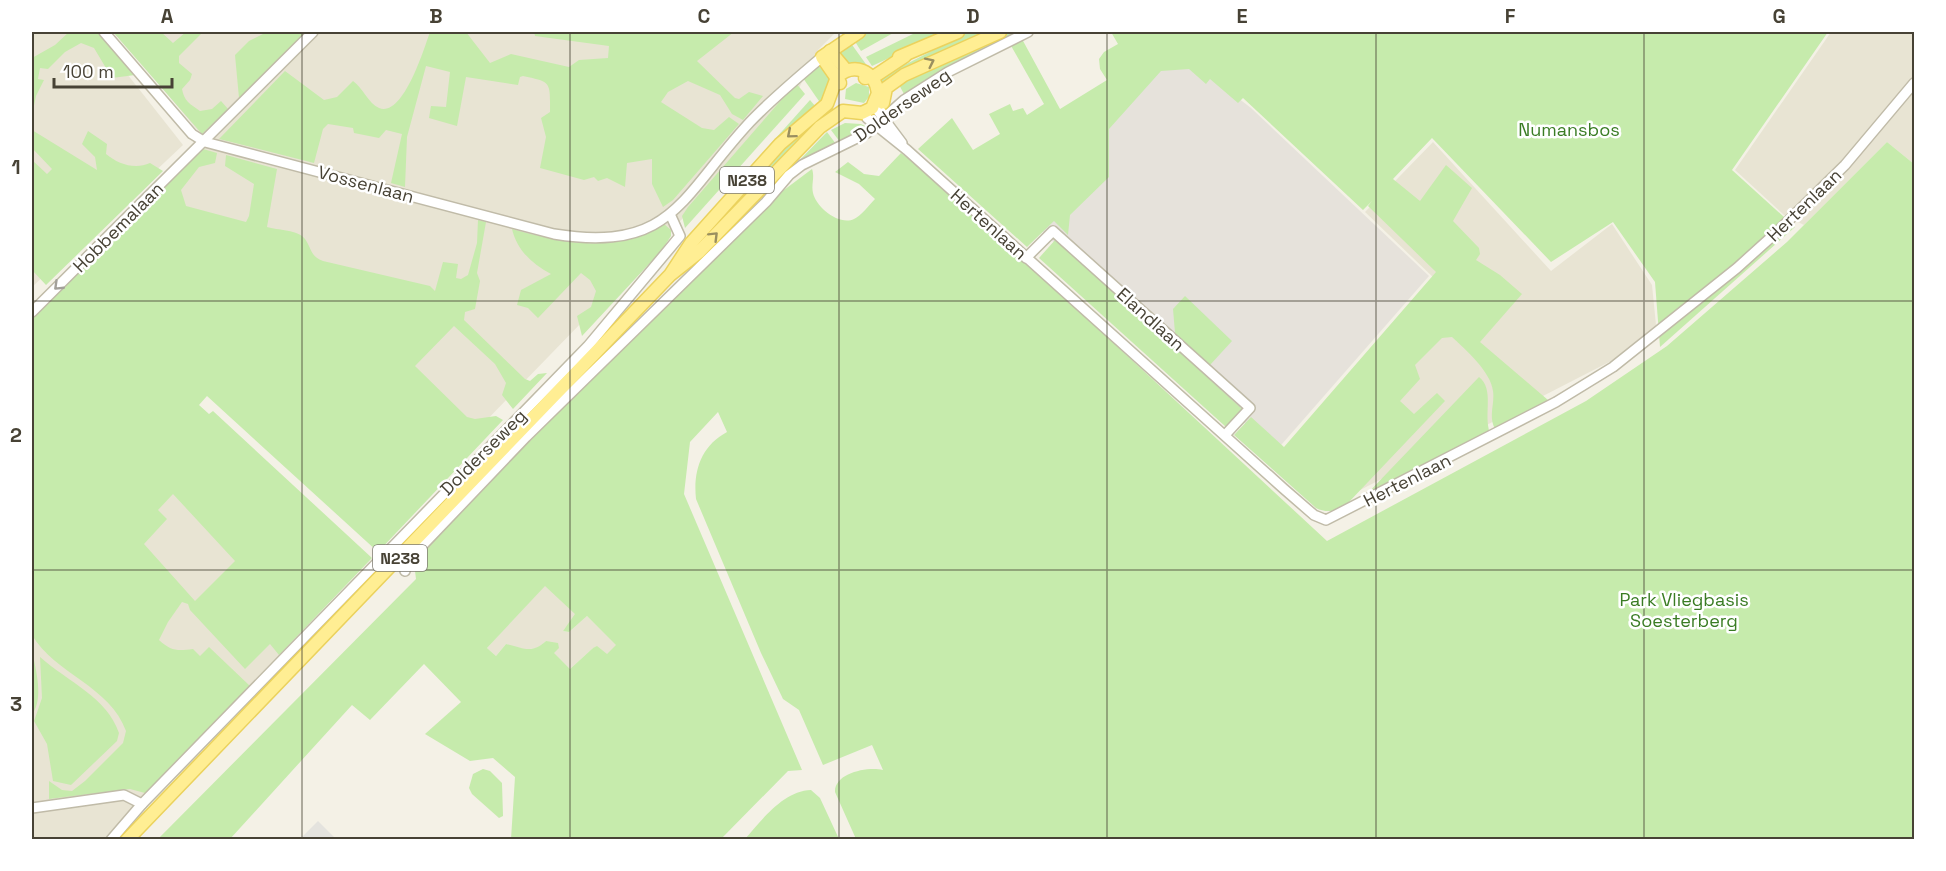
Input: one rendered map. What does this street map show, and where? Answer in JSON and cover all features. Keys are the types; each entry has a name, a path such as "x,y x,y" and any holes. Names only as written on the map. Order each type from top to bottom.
{"main road":[{"path":"859,32 826,54 841,77 837,98 845,113 860,119 876,116"},
{"path":"870,75 958,32"},
{"path":"876,116 890,85 904,75 1000,32"},
{"path":"841,77 858,69 870,75 878,93 876,116"},
{"name":"Dolderseweg","path":"670,275 691,243 780,144 827,104 830,93 841,77"},
{"name":"Dolderseweg","path":"128,840 670,275 699,252 814,135 845,113"}],"street":[{"name":"Vossenlaan","path":"104,32 192,134 205,142 566,236 601,239 633,234 670,214"},
{"name":"Hobbemalaan","path":"32,312 313,32"},
{"name":"Dolderseweg","path":"405,571 407,564 420,548 526,437 766,201 789,175 919,89 1004,41 1028,32"},
{"path":"670,214 696,189 750,122 826,54"},
{"name":"Hertenlaan","path":"876,116 907,150 1026,258 1284,489 1314,515 1326,520 1462,453 1556,402 1613,367 1737,268 1845,165 1914,83"},
{"name":"Dolderseweg","path":"111,840 142,804 588,346 680,236 670,214"},
{"name":"Elandlaan","path":"1026,258 1053,231 1250,408 1226,435"},
{"path":"32,807 124,795 142,804"}],"shaded area":[{"path":"32,32 94,32 183,145 32,287"},
{"path":"116,32 836,32 818,50 788,110 480,427 167,206 203,137"},
{"path":"1831,32 1914,32 1914,164 1887,142 1804,225 1784,215 1735,170"},
{"path":"1194,64 1251,108 1429,276 1275,452 1028,218 1160,69"},
{"path":"1433,142 1551,271 1612,224 1652,285 1656,325 1613,360 1329,506 1436,280 1365,212"},
{"path":"32,343 316,631 115,839 32,839"},
{"path":"545,585 576,614 563,631 569,632 587,616 617,645 613,650 606,655 593,648 570,669 553,653 546,641 538,648 522,650 506,644 496,656 487,648"},
{"path":"318,821 336,839 300,839"}],"green space":[{"path":"69,32 98,32 135,75 112,78 94,48 81,43 65,52 48,69 40,68 38,79 44,80 36,96 32,115 32,58 55,45"},
{"path":"113,32 161,32 173,43 186,32 203,32 179,56 179,63 192,74 182,89 184,97 200,111 212,109 221,101 228,109 202,134"},
{"path":"267,32 306,32 239,98 235,55 249,41"},
{"path":"430,32 466,32 490,63 511,54 569,67 579,60 608,58 609,46 535,36 534,32 734,32 697,61 735,98 739,99 749,92 763,96 743,120 732,114 720,95 688,81 668,92 661,102 702,128 714,130 729,117 739,124 673,200 663,207 652,184 652,159 627,163 625,187 607,178 598,181 594,177 584,180 540,168 546,137 541,118 550,112 549,89 544,82 523,76 520,77 518,85 466,77 457,126 429,118 431,106 446,107 450,72 426,66 407,137 405,187 391,183 402,134 386,130 379,138 354,133 353,128 328,124 323,129 314,163 219,139 285,71 324,100 337,97 353,81 375,106 388,108 396,103 404,93 418,66"},
{"path":"870,32 895,32 861,51 854,40"},
{"path":"917,32 945,32 872,66 866,57"},
{"path":"969,32 989,32 883,86 879,78"},
{"path":"1009,32 1016,32 941,70 904,94 898,83"},
{"name":"Numansbos","path":"1111,32 1828,32 1732,170 1795,227 1660,347 1655,282 1613,222 1551,262 1432,138 1393,179 1420,201 1446,165 1472,188 1453,221 1479,248 1480,254 1476,260 1500,275 1522,294 1480,342 1548,400 1495,429 1492,419 1493,391 1488,376 1452,337 1442,338 1415,365 1420,379 1400,401 1414,414 1437,393 1445,401 1349,502 1341,508 1329,511 1316,508 1234,435 1251,417 1284,447 1436,272 1368,206 1372,201 1363,210 1243,98 1238,103 1210,79 1206,84 1189,69 1161,71 1109,129 1109,177 1070,215 1068,235 1054,221 1027,247 918,149 952,118 973,150 1000,134 989,114 1010,104 1013,111 1023,108 1027,115 1044,104 1010,44 1022,39 1060,109 1107,80 1100,69 1099,59 1104,52 1118,44"},
{"path":"850,42 868,67 854,66 843,61 840,51"},
{"path":"818,65 830,77 821,104 803,78"},
{"path":"796,83 805,94 685,228 682,216 688,207"},
{"path":"856,83 869,87 869,97 864,103 845,99 846,89"},
{"path":"810,100 816,107 732,187"},
{"path":"831,106 835,112 693,249 782,150"},
{"path":"845,123 861,124 867,127 840,142 831,130"},
{"path":"32,130 97,170 95,157 82,144 88,131 107,144 106,154 116,161 133,166 150,163 163,171 46,285 32,270 32,160 47,174 52,169 32,148"},
{"path":"827,132 836,144 795,165"},
{"name":"Park Vliegbasis Soesterberg","path":"1887,142 1914,164 1914,839 856,839 835,792 836,785 853,772 869,769 883,770 872,745 823,765 799,710 783,699 761,653 696,499 696,479 701,460 711,444 727,432 718,412 690,442 684,494 802,770 788,771 721,839 511,839 515,777 493,758 470,761 425,734 461,702 424,664 370,720 352,705 230,839 157,840 416,579 418,558 518,453 780,193 812,169 813,193 823,209 835,218 854,219 875,199 859,184 835,172 848,162 864,174 879,176 901,153 942,184 1327,541 1586,401 1667,346 1787,242","holes":["545,586 575,614 563,631 569,632 587,616 616,645 607,654 597,646 593,648 570,669 554,653 559,648 558,643 546,641 531,649 506,644 496,656 487,648"]},
{"path":"203,149 217,153 215,163 199,167 181,190 186,206 246,222 254,184 225,166 226,155 277,169 267,227 302,236 313,254 323,261 430,286 435,291 443,262 458,264 456,278 461,279 468,275 477,243 478,220 486,222 477,273 480,281 475,309 465,312 464,320 525,379 530,381 538,374 547,373 513,409 502,395 506,383 495,364 454,326 415,366 467,417 475,419 496,416 503,420 378,552 207,396 199,405 209,414 213,411 372,558 279,655 270,644 245,669 190,610 188,604 182,602 159,640 174,649 193,649 200,656 209,647 250,686 145,793 130,789 49,799 49,781 62,790 72,791 123,743 126,731 108,702 54,660 32,635 32,317","holes":["173,494 235,561 195,601 144,544 167,519 158,510"]},
{"path":"664,224 671,230 671,236 662,250 582,336 577,316 591,307 596,291 590,280 581,273 538,318 528,308 517,305 521,290 551,274 526,256 514,237 512,229 554,239 595,243 629,238"},
{"path":"1056,239 1242,409 1226,427 1039,258"},
{"path":"1185,296 1232,341 1210,365 1175,333 1173,309"},
{"path":"1479,377 1484,382 1488,395 1490,433 1366,495"},
{"path":"32,652 37,675 38,701 32,714"},
{"path":"40,657 106,709 119,733 117,741 71,785 53,781 47,744 34,721 42,698"},
{"path":"483,769 490,771 502,783 503,816 499,818 472,794 469,788 473,774"},
{"path":"811,790 820,798 839,839 745,839 782,801 791,795"}]}
